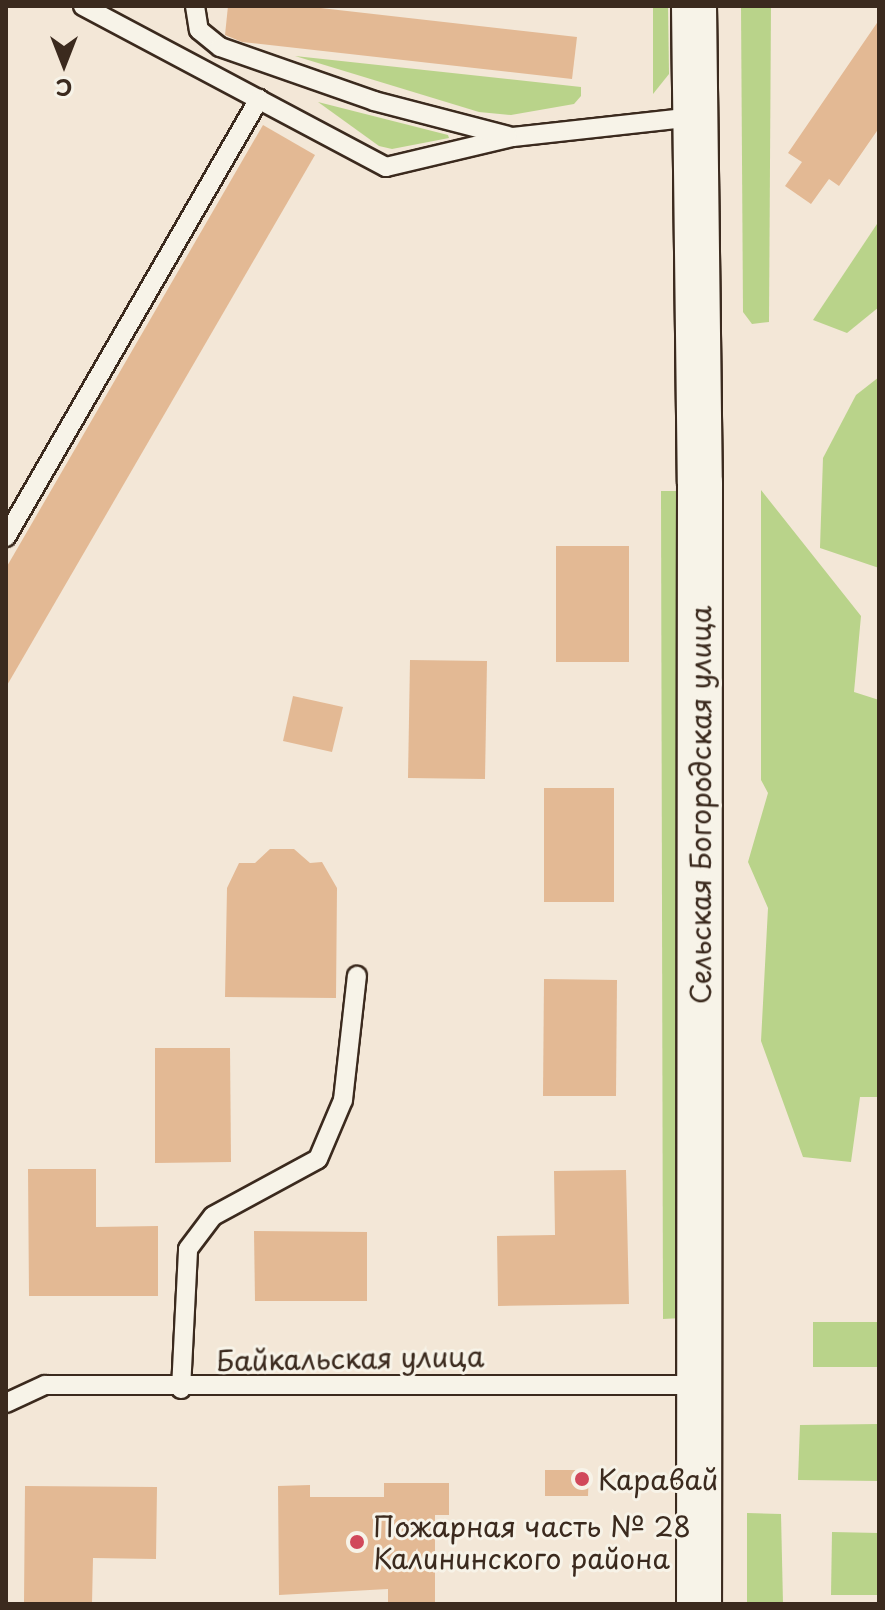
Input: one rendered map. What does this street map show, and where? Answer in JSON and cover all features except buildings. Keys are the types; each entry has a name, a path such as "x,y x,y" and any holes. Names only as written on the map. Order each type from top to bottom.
{"main road":[{"name":"Сельская Богородская улица","path":"694,6 700,483 699,1604"}],"lane":[{"path":"83,6 386,167 513,137 694,117"},
{"path":"195,6 199,30 220,47 374,101 513,137"},
{"path":"6,537 259,99"},
{"path":"181,1389 188,1249 213,1216 318,1159 343,1100 357,976"},
{"name":"Байкальская улица","path":"6,1403 45,1385 181,1389 700,1385"}],"green space":[{"path":"653,6 668,6 669,74 653,94"},
{"path":"741,6 771,6 769,322 752,324 743,312"},
{"path":"295,56 581,87 581,96 574,104 511,115 479,112"},
{"path":"318,102 448,135 449,138 392,149 379,146"},
{"path":"879,221 879,307 847,333 813,320"},
{"path":"879,377 879,568 820,548 823,458 856,395"},
{"path":"761,490 861,616 854,692 879,700 879,1097 860,1097 851,1162 803,1157 761,1041 768,908 748,862 768,793 761,780"},
{"path":"661,491 680,491 682,1318 663,1319"},
{"path":"813,1322 879,1322 879,1367 813,1367"},
{"path":"879,1424 879,1481 798,1480 800,1425"},
{"path":"747,1513 781,1514 783,1604 747,1604"},
{"path":"832,1532 879,1533 879,1595 831,1595"}],"place":[{"name":"Каравай","path":"582,1479"},
{"name":"Пожарная часть № 28 Калининского района","path":"357,1542"}]}
